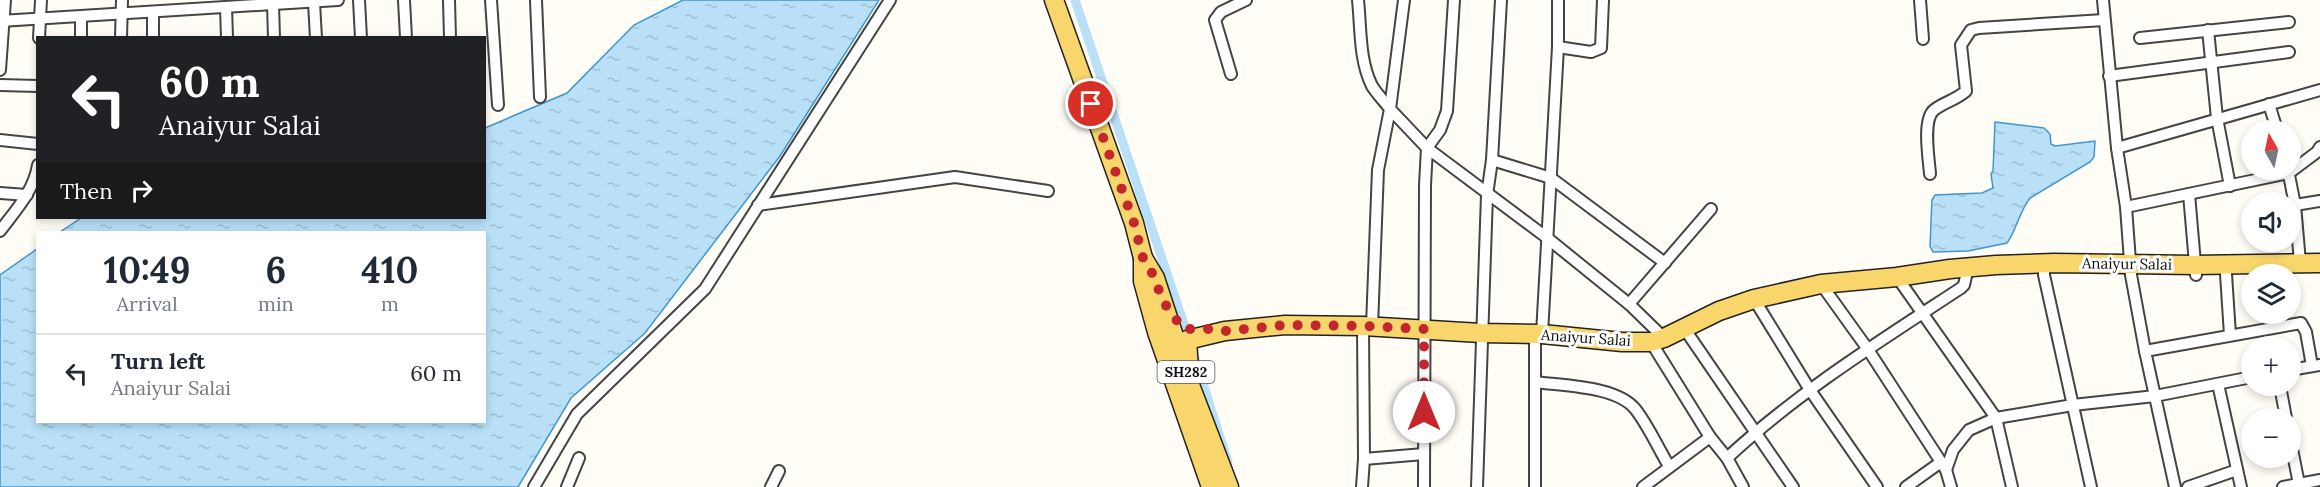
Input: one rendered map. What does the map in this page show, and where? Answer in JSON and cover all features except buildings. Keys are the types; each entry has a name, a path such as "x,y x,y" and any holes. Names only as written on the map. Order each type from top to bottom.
{"main road":[{"path":"1054,0 1134,223 1143,258 1155,278 1162,300 1183,336"},
{"name":"Anaiyur Salai","path":"1143,258 1143,281 1157,332 1183,336 1286,325 1368,326 1538,334 1622,342 1657,340 1719,311 1754,299 1821,284 1897,277 1950,268 1996,265 2044,269"},
{"name":"Anaiyur Salai","path":"1935,272 2044,269 2196,270 2300,262 2320,263"},
{"name":"Anaiyur Salai","path":"2196,270 2226,274 2320,273"},
{"name":"SH282","path":"1183,336 1197,424 1211,487"},
{"name":"SH282","path":"1183,336 1197,424 1229,487"}],"street":[{"path":"0,70 5,0"},
{"path":"39,36 41,0"},
{"path":"121,36 122,0"},
{"path":"2,21 153,12 171,5 226,7 338,0"},
{"path":"359,0 361,36"},
{"path":"404,0 406,36"},
{"path":"449,0 450,36"},
{"path":"491,0 498,105"},
{"path":"536,0 540,97"},
{"path":"534,487 577,414 705,289 890,0"},
{"path":"1231,74 1215,20 1221,12 1246,0"},
{"path":"1358,0 1363,54 1368,74 1373,87 1390,109 1427,147 1487,195 1546,237 1629,304 1657,340 1710,437 1743,487"},
{"path":"1362,487 1368,326 1378,170 1390,109 1404,0"},
{"path":"1424,487 1427,147 1440,130 1447,111 1454,0"},
{"path":"1477,487 1487,195 1492,160 1501,0"},
{"path":"1535,487 1538,334 1551,178 1558,47 1558,0"},
{"path":"1558,47 1591,52 1601,48 1604,0"},
{"path":"1920,0 1923,39"},
{"path":"2103,0 2109,76 2126,207 2131,270 2145,351 2175,487"},
{"path":"314,3 316,36"},
{"path":"273,5 274,36"},
{"path":"226,7 227,36"},
{"path":"153,12 153,36"},
{"path":"81,17 81,36"},
{"path":"1930,174 1927,120 1933,111 1958,98 1966,91 1961,45 1971,30 2104,20"},
{"path":"2140,38 2289,22"},
{"path":"2208,30 2217,118 2230,186"},
{"path":"2109,76 2289,52"},
{"path":"0,85 36,86"},
{"path":"2117,148 2320,90"},
{"path":"2269,104 2274,120"},
{"path":"0,140 36,144"},
{"path":"2301,162 2317,152 2320,147"},
{"path":"1492,160 1551,178 1665,263"},
{"path":"758,205 955,177 1048,191"},
{"path":"0,231 27,195 36,178"},
{"path":"2126,207 2253,180"},
{"path":"0,194 27,195"},
{"path":"2189,194 2196,270"},
{"path":"2301,204 2320,201"},
{"path":"1629,304 1711,209"},
{"path":"2299,252 2300,262"},
{"path":"2044,269 2091,487"},
{"path":"1726,458 1755,432 1867,348 1961,288 1967,272"},
{"path":"2226,274 2230,335"},
{"path":"1897,277 1996,418 2012,487"},
{"path":"1821,284 1867,348 1944,466 1951,487"},
{"path":"1754,299 1810,390 1877,487"},
{"path":"2145,351 2301,322 2316,365 2301,368"},
{"path":"1684,328 1793,487"},
{"path":"1906,487 1944,466 1969,430 1996,418 2073,405 2155,396 2241,379"},
{"path":"1536,382 1599,391 1622,397 1635,409 1669,466"},
{"path":"2218,384 2241,487"},
{"path":"1643,487 1710,437"},
{"path":"1364,459 1424,454"},
{"path":"567,487 579,458"},
{"path":"2296,468 2300,485"},
{"path":"2188,487 2237,470"},
{"path":"771,487 779,471"},
{"path":"2283,487 2320,480"}],"water":[{"path":"683,0 879,0 780,156 645,333 571,398 518,487 0,487 0,275 36,250 36,423 486,423 486,231 62,231 80,219 486,219 486,128 567,93 634,25"},
{"path":"1995,122 2044,128 2050,134 2051,144 2055,146 2095,141 2094,157 2090,162 2030,198 2007,243 1968,251 1933,252 1930,246 1932,200 1935,195 1982,193 1993,188 1991,174"}],"waterway":[{"path":"1075,0 1190,342"},
{"path":"1194,355 1228,462"}],"route":[{"path":"1091,104 1134,223 1143,258 1155,278 1162,300 1183,329 1191,327 1225,331 1286,325 1424,329 1424,412"}]}
